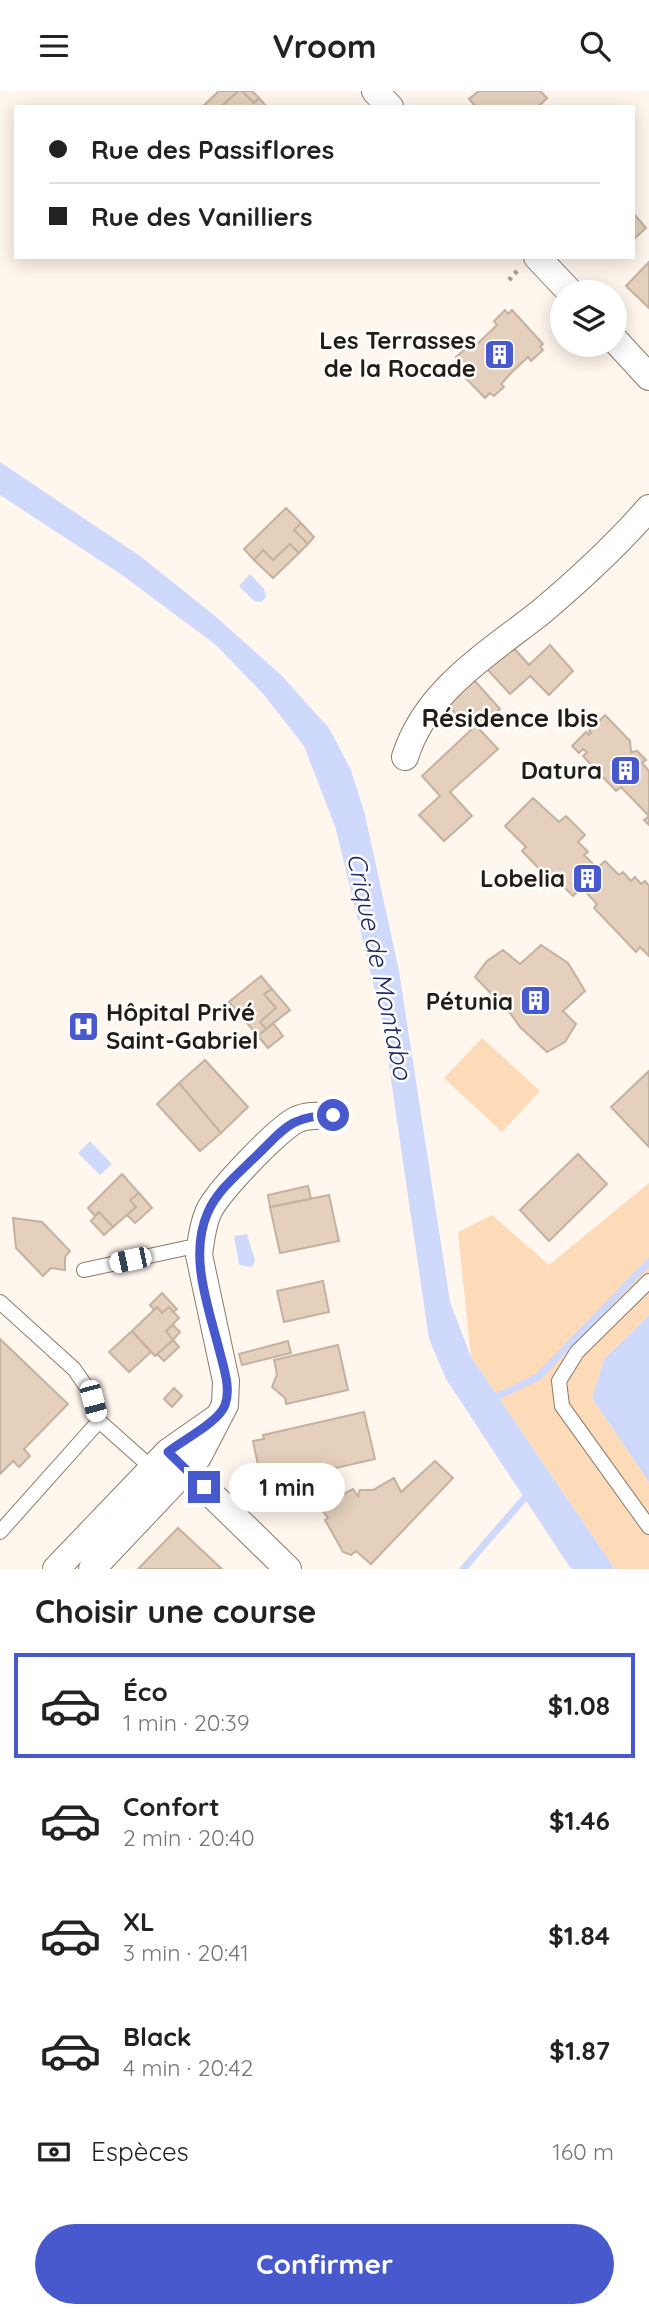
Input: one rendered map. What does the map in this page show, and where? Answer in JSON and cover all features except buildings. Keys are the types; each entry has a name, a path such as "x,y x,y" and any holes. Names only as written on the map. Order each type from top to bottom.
{"street":[{"path":"375,91 388,105"},
{"path":"539,259 559,280"},
{"path":"627,353 649,377"},
{"path":"405,757 417,725 443,691 567,589 631,529 649,508"},
{"path":"92,1569 187,1471 203,1450 227,1395 199,1255 208,1212 234,1177 292,1123 310,1116 333,1115"},
{"path":"56,1569 160,1460 219,1416"},
{"path":"160,1460 187,1471 288,1569"}],"lane":[{"path":"84,1270 200,1245"},
{"path":"649,1281 577,1352 559,1381 562,1406 649,1527"},
{"path":"0,1303 74,1369 90,1392 99,1421 160,1460"},
{"path":"0,1532 99,1421"}],"shaded area":[{"path":"482,1038 540,1091 502,1132 444,1078"},
{"path":"649,1183 649,1315 604,1359 592,1398 649,1482 649,1569 615,1569 471,1357 458,1232 492,1215 549,1265"}],"water":[{"name":"Crique de Montabo","path":"0,462 140,556 215,616 280,674 329,728 351,770 365,815 399,971 450,1302 471,1357 615,1569 571,1569 446,1379 429,1339 383,1025 336,829 304,746 265,696 216,645 122,575 0,495"},
{"path":"250,574 264,589 266,597 261,602 254,601 239,586"},
{"path":"90,1141 112,1164 100,1175 78,1153"},
{"path":"247,1234 255,1260 252,1267 239,1265 234,1236"},
{"path":"649,1315 649,1482 592,1398 604,1359"}],"waterway":[{"path":"490,1400 538,1377 649,1262"},
{"path":"463,1569 529,1493"}],"place":[{"name":"Les Terrasses de la Rocade","path":"499,354"},
{"name":"Datura","path":"625,770"},
{"name":"Lobelia","path":"588,878"},
{"name":"Pétunia","path":"536,1001"},
{"name":"Hôpital Privé Saint-Gabriel","path":"83,1026"}],"district":[{"name":"Résidence Ibis","path":"510,717"}],"route":[{"path":"204,1487 168,1452 219,1416 227,1395 223,1364 199,1255 208,1212 226,1186 287,1126 310,1116 333,1115"}]}
